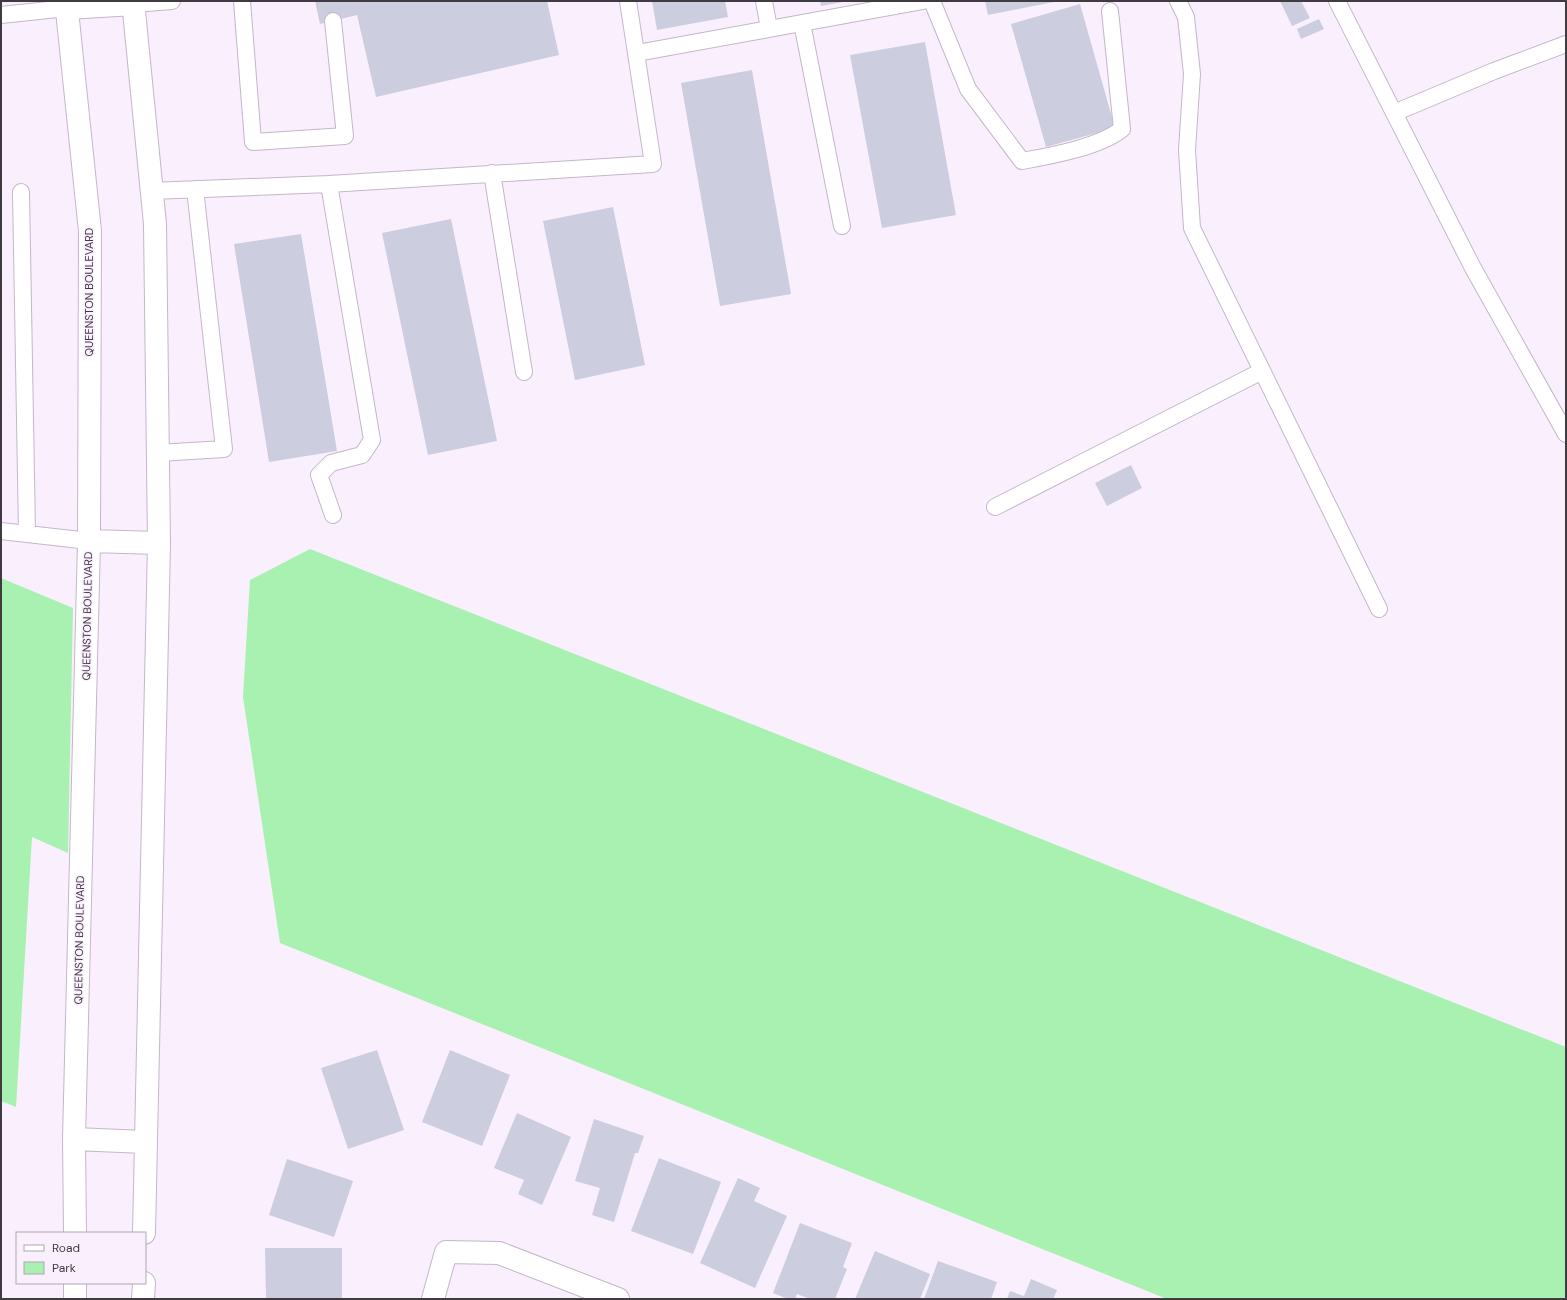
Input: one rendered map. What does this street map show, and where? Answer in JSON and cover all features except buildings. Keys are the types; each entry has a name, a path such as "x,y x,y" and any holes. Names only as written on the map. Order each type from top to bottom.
{"main road":[{"path":"66,5 133,2 155,224 159,543 144,1232"},
{"name":"QUEENSTON BOULEVARD","path":"66,5 90,231 88,541 74,1139 75,1232"},
{"path":"88,541 159,543"},
{"path":"74,1139 145,1142"},
{"path":"432,1299 446,1252 499,1253 618,1299"},
{"path":"75,1284 76,1299"},
{"path":"143,1299 144,1284"}],"lane":[{"path":"133,2 172,1"},
{"path":"242,1 253,142 345,136 333,21"},
{"path":"151,191 329,184 492,172 653,164 628,1"},
{"path":"764,1 769,28"},
{"path":"637,53 924,1"},
{"path":"932,1 968,89 1022,162 1057,155 1113,136 1122,129 1110,11"},
{"path":"1178,1 1186,17 1192,74 1187,150 1192,228 1380,609"},
{"path":"1337,1 1473,268 1566,434"},
{"path":"1,15 66,5"},
{"path":"802,23 842,226"},
{"path":"1394,113 1494,71 1566,44"},
{"path":"492,172 524,372"},
{"path":"329,184 372,440 362,455 331,463 319,475 333,515"},
{"path":"158,453 224,448 195,189"},
{"path":"21,192 27,533"},
{"path":"995,507 1262,371"},
{"path":"1,531 88,541"}],"green space":[{"path":"310,549 1566,1047 1566,1299 1167,1299 280,943 243,697 250,580"},
{"path":"1,578 73,608 68,853 32,837 16,1107 1,1101"}]}
